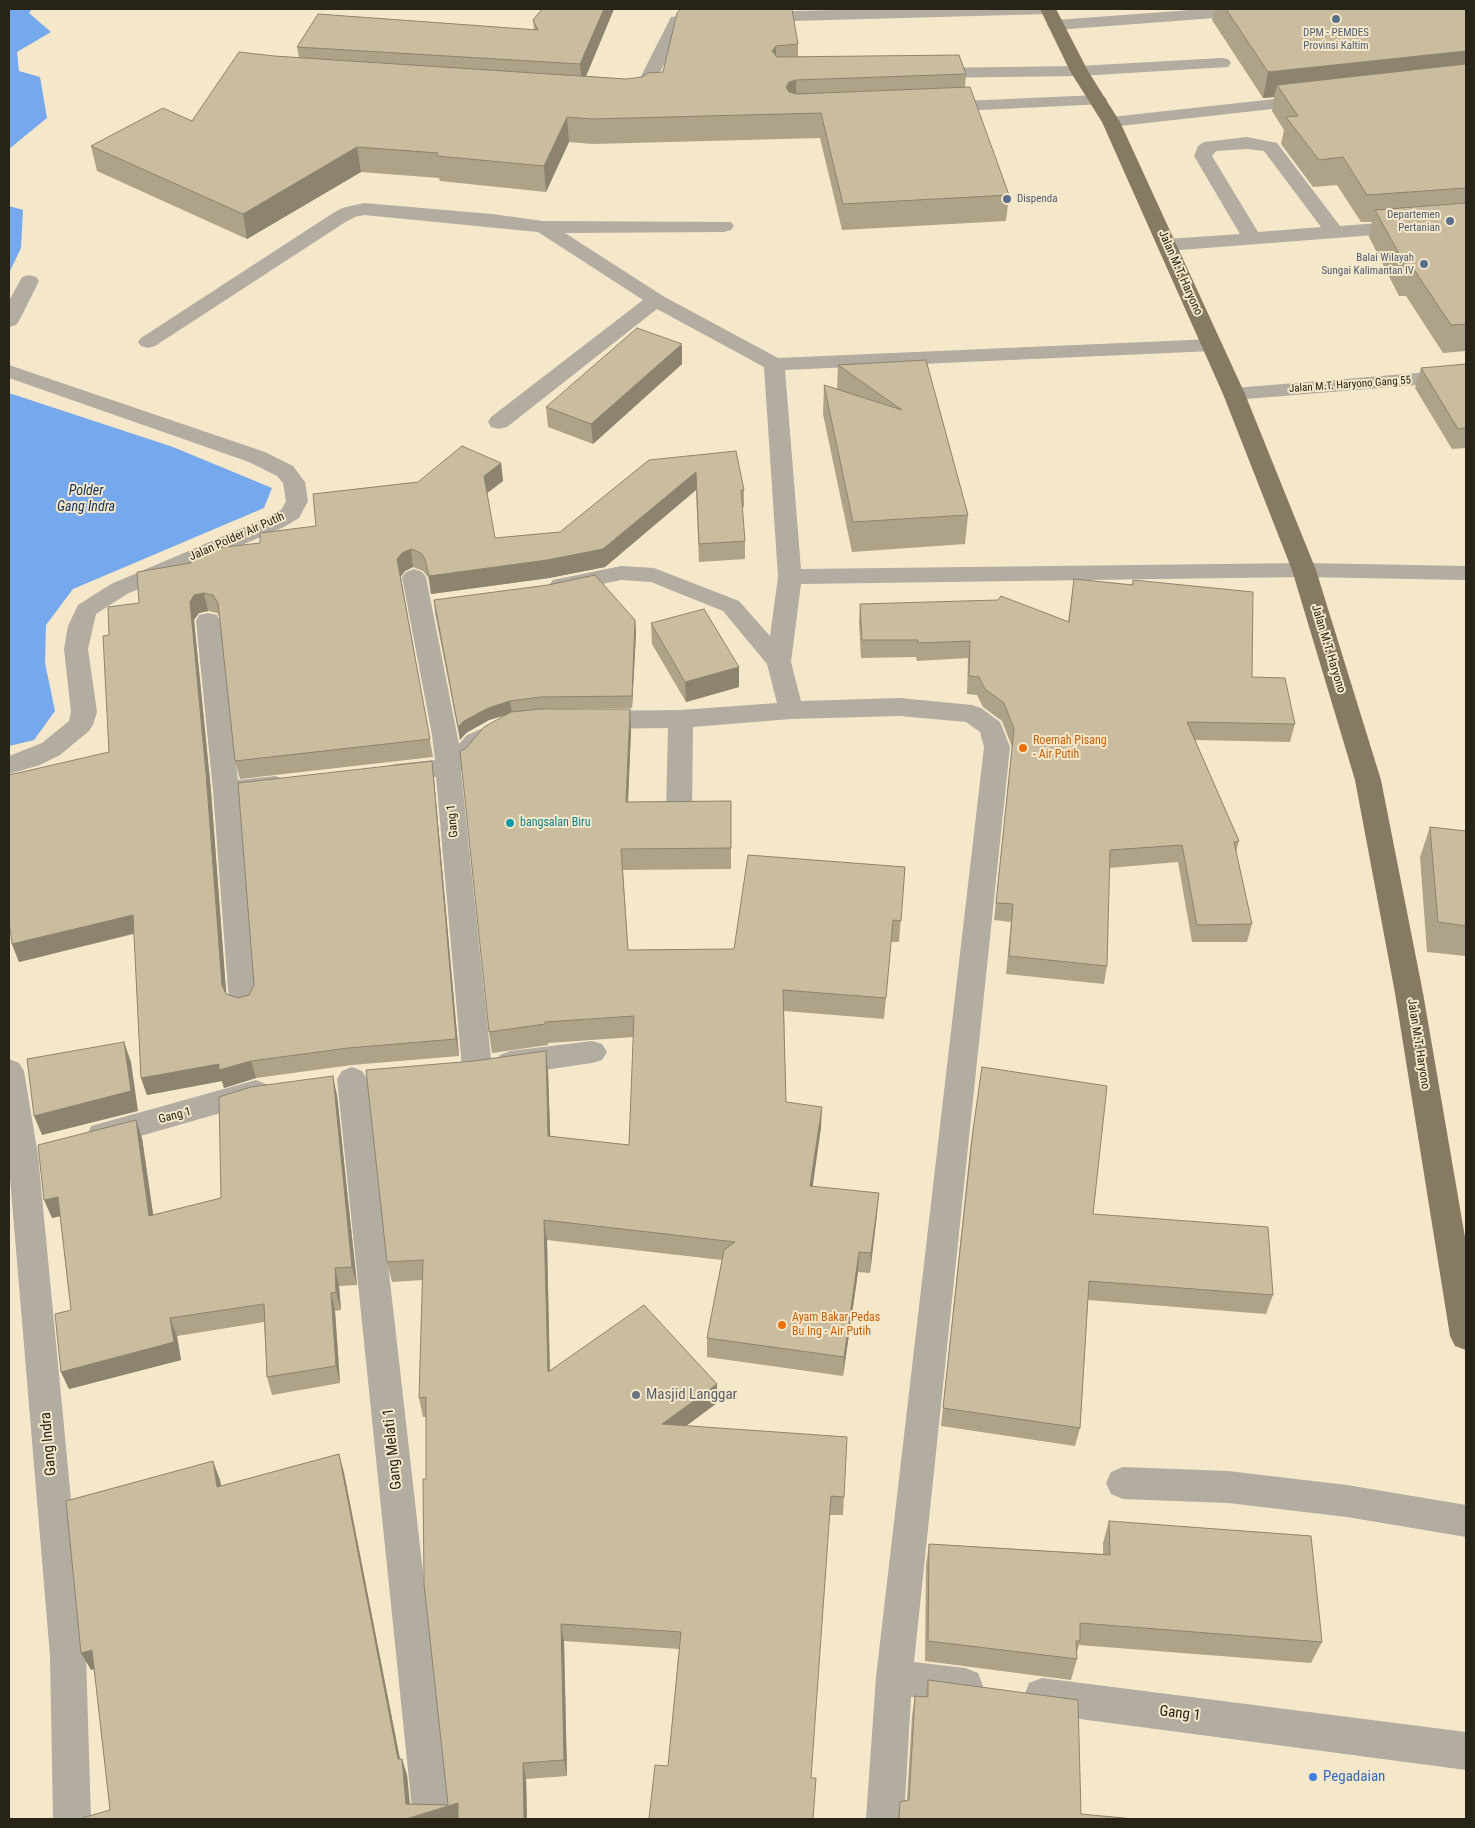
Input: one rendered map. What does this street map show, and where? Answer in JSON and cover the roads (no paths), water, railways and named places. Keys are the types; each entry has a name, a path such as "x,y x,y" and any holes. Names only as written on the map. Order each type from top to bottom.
{"main road":[{"name":"Jalan M.T. Haryono","path":"1050,14 1079,71 1111,122 1174,244 1304,570 1368,780 1409,992 1466,1336"}],"street":[{"path":"609,96 637,96 643,91 677,21 736,18 1215,13"},
{"path":"911,74 1079,71 1222,63"},
{"path":"1111,122 1328,98"},
{"path":"920,107 1098,100"},
{"path":"1247,239 1204,156 1205,150 1211,146 1247,143 1270,148 1335,232"},
{"path":"148,342 349,212 364,209 385,210 543,227 724,226"},
{"path":"1174,244 1466,222"},
{"path":"543,227 656,300 774,364 1213,345"},
{"path":"9,321 29,281"},
{"path":"499,422 656,300"},
{"path":"774,364 790,578 779,662 791,710"},
{"name":"Jalan Polder Air Putih","path":"9,371 257,457 285,471 294,482 297,500 291,513 276,522 119,589 86,610 80,626 76,649 84,712 80,725 51,749 31,759 9,765"},
{"name":"Jalan M.T. Haryono Gang 55","path":"1234,394 1466,376"},
{"path":"790,578 1304,570 1466,574"},
{"path":"540,589 621,573 654,576 731,606 779,662"},
{"name":"Gang 1","path":"414,577 429,604 445,735 477,1068"},
{"path":"208,620 226,790 242,1003"},
{"path":"568,720 681,719 791,710 900,707 972,714 990,728 997,747 894,1677 885,1819"},
{"path":"679,813 681,719"},
{"path":"371,775 448,767 457,763 476,741 512,724"},
{"path":"226,790 303,782"},
{"path":"448,1070 477,1068 592,1052"},
{"name":"Gang Indra","path":"9,1071 49,1149 68,1656 72,1819"},
{"name":"Gang Melati 1","path":"352,1079 432,1819"},
{"name":"Gang 1","path":"49,1149 197,1110 256,1092 285,1088"},
{"path":"1123,1482 1228,1486 1346,1501 1466,1521"},
{"name":"Gang 1","path":"894,1677 1466,1750"}],"water":[{"path":"9,9 32,9 29,13 51,32 17,52 19,71 40,77 47,118 9,149"},
{"path":"9,206 23,210 21,248 9,273"},
{"name":"Polder Gang Indra","path":"9,393 173,447 272,488 264,508 73,589 46,625 45,663 55,711 34,740 9,746"}],"place":[{"name":"DPM - PEMDES Provinsi Kaltim","path":"1336,19"},
{"name":"Dispenda","path":"1007,199"},
{"name":"Departemen Pertanian","path":"1450,221"},
{"name":"Balai Wilayah Sungai Kalimantan IV","path":"1424,264"},
{"name":"Roemah Pisang - Air Putih","path":"1023,748"},
{"name":"bangsalan Biru","path":"510,823"},
{"name":"Ayam Bakar Pedas Bu Ing - Air Putih","path":"782,1325"},
{"name":"Masjid Langgar","path":"636,1395"},
{"name":"Pegadaian","path":"1313,1777"}]}
